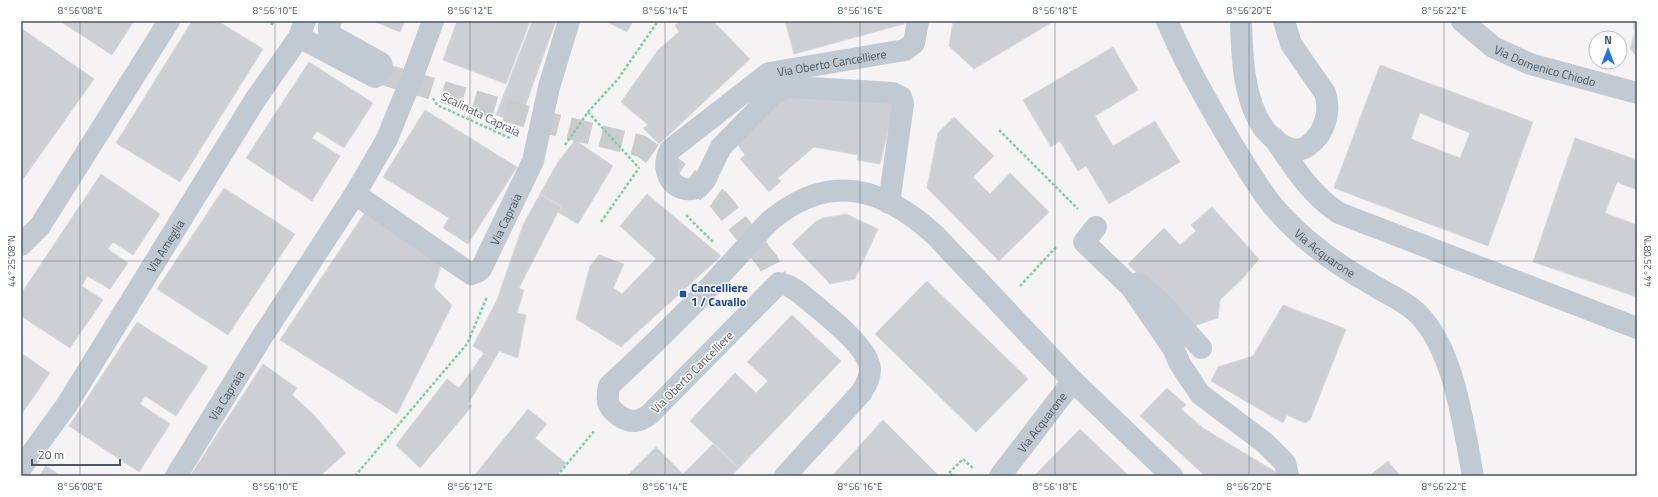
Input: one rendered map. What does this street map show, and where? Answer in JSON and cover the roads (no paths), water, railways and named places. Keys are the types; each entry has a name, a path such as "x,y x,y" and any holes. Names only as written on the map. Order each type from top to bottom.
{"street":[{"path":"21,245 40,226 169,21"},
{"path":"302,29 378,70 329,34 329,26 331,21"},
{"name":"Via Capraia","path":"176,476 264,333 354,194 387,139 415,70 432,21"},
{"name":"Via Capraia","path":"354,194 471,274 477,272 481,268 533,161 549,88 569,21"},
{"name":"Via Oberto Cancelliere","path":"889,203 903,104 901,97 893,93 793,87 778,91 772,95 721,147 705,180 698,188 684,189 670,180 667,175 666,160 670,150 763,76 774,71 906,50 914,43 918,21"},
{"name":"Via Acquarone","path":"1167,21 1178,46 1214,115 1262,191 1281,215 1304,238 1338,265 1410,307 1426,323 1447,362 1456,392 1474,476"},
{"path":"1241,21 1242,57 1253,108 1265,129 1274,138 1284,146 1294,150 1303,149 1312,142 1320,132 1326,120 1328,101 1325,93 1291,44 1284,21"},
{"name":"Via Domenico Chiodo","path":"1462,21 1493,47 1530,64 1637,93"},
{"name":"Via Ameglia","path":"21,468 66,406 255,100 302,29"},
{"path":"1274,138 1300,176 1316,196 1339,213 1637,328"},
{"name":"Via Oberto Cancelliere","path":"785,476 861,393 868,381 870,370 868,360 860,346 800,293 789,286 779,283 650,414 643,418 635,421 626,420 612,410 608,402 609,386 673,325 768,222 798,201 817,194 848,190 863,192 906,211 936,236 1073,381"},
{"path":"1096,227 1084,242 1131,287 1173,348 1180,364 1200,394 1265,443 1285,463 1288,476"},
{"path":"1117,274 1117,267 1121,265 1162,304 1201,348"},
{"name":"Via Acquarone","path":"1000,476 1073,381 1172,476"}],"tunnel":[{"path":"379,73 548,123 641,146 719,200 768,262 779,283"}],"place":[{"name":"Cancelliere 1 / Cavallo","path":"683,294"}]}
